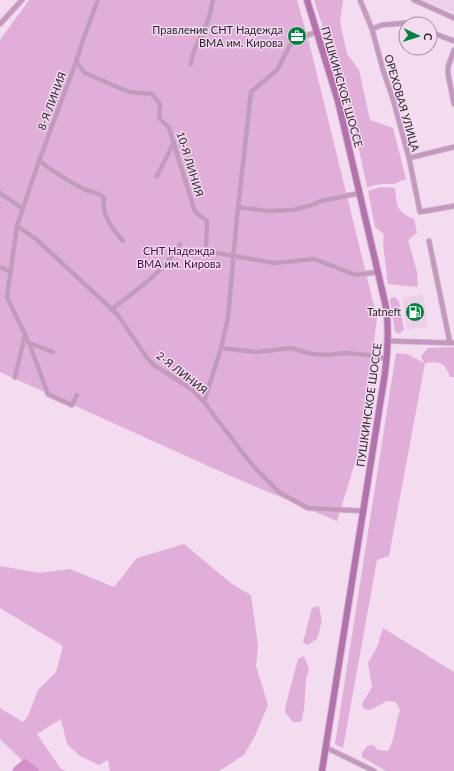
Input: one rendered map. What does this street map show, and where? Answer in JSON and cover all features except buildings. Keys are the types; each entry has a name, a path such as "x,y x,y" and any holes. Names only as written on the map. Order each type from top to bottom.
{"main road":[{"name":"ПУШКИНСКОЕ ШОССЕ","path":"307,0 338,101 386,307 389,341 322,771"}],"street":[{"path":"0,24 22,0"},
{"name":"8-Я ЛИНИЯ","path":"22,209 98,0"},
{"path":"191,64 196,45 210,14 213,0"},
{"name":"ОРЕХОВАЯ УЛИЦА","path":"360,0 372,29 408,158 420,212 454,206"},
{"path":"414,0 454,18"},
{"path":"372,29 382,25 398,24"},
{"path":"204,402 221,348 228,318 233,256 251,92 277,70 290,45 302,36 317,32"},
{"path":"438,35 454,41"},
{"path":"454,50 448,67 454,104"},
{"name":"10-Я ЛИНИЯ","path":"76,62 85,73 129,92 152,94 160,104 159,118 169,128 195,212 207,221 206,248 211,252 233,256"},
{"path":"157,176 174,142"},
{"path":"408,158 454,147"},
{"path":"39,161 66,179 87,190 99,193 104,197 104,212 112,229 123,241"},
{"path":"0,192 22,209 17,226 7,297 29,343 48,394 72,405 77,395"},
{"path":"238,207 267,211 294,210 321,201 360,193"},
{"name":"2-Я ЛИНИЯ","path":"17,226 36,239 117,314 148,359 154,365 190,388 204,402 253,466 279,492 308,508 363,511"},
{"path":"389,341 452,343 429,240"},
{"path":"112,309 159,271 173,256 180,244"},
{"path":"233,256 274,263 314,259 352,274 378,272"},
{"path":"0,267 11,272"},
{"path":"15,377 25,335"},
{"path":"29,343 53,352"},
{"path":"221,348 258,352 291,348 312,354 327,355 345,353 387,358"},
{"path":"326,747 374,771"}],"shaded area":[{"path":"424,0 454,0 454,13"},
{"name":"Tatneft","path":"423,294 428,327 407,330 402,298"},
{"path":"24,759 39,769 39,771 12,771"}],"green space":[{"name":"СНТ Надежда ВМА им. Кирова","path":"29,0 297,0 310,46 377,318 361,443 337,521 226,474 0,372 0,40"},
{"path":"314,0 343,0 340,22 347,54 359,70 370,120 393,128 406,179 394,184 381,184 367,187 353,122"},
{"path":"381,187 395,188 398,208 404,214 414,219 417,233 408,240 417,272 418,287 388,284 383,244 384,234 375,227 368,191"},
{"path":"395,297 399,302 404,330 398,334 395,331 390,300 391,298"},
{"path":"454,347 454,377 450,377 444,365 435,362 425,363 389,556 377,560 343,748 335,744 396,353 407,354 424,363 421,356 428,348"},
{"path":"184,544 232,584 251,595 258,646 256,666 268,705 255,736 244,755 219,771 110,771 108,760 99,765 80,756 67,744 61,719 37,734 61,769 66,771 33,771 0,739 0,708 23,722 28,716 38,690 56,672 63,646 0,608 0,566 39,573 70,569 114,587 137,558"},
{"path":"319,606 322,621 317,639 307,645 303,642 312,608"},
{"path":"383,628 454,672 454,771 386,771 362,757 362,753 367,746 373,745 378,750 388,751 393,741 400,710 396,702 387,701 370,710 364,709 362,704 372,687 368,663 377,647"},
{"path":"304,656 309,669 306,679 304,710 301,722 293,722 285,712 286,704 298,659"}],"place":[{"name":"Правление СНТ Надежда ВМА им. Кирова","path":"297,36"},
{"name":"Tatneft","path":"415,312"}]}
